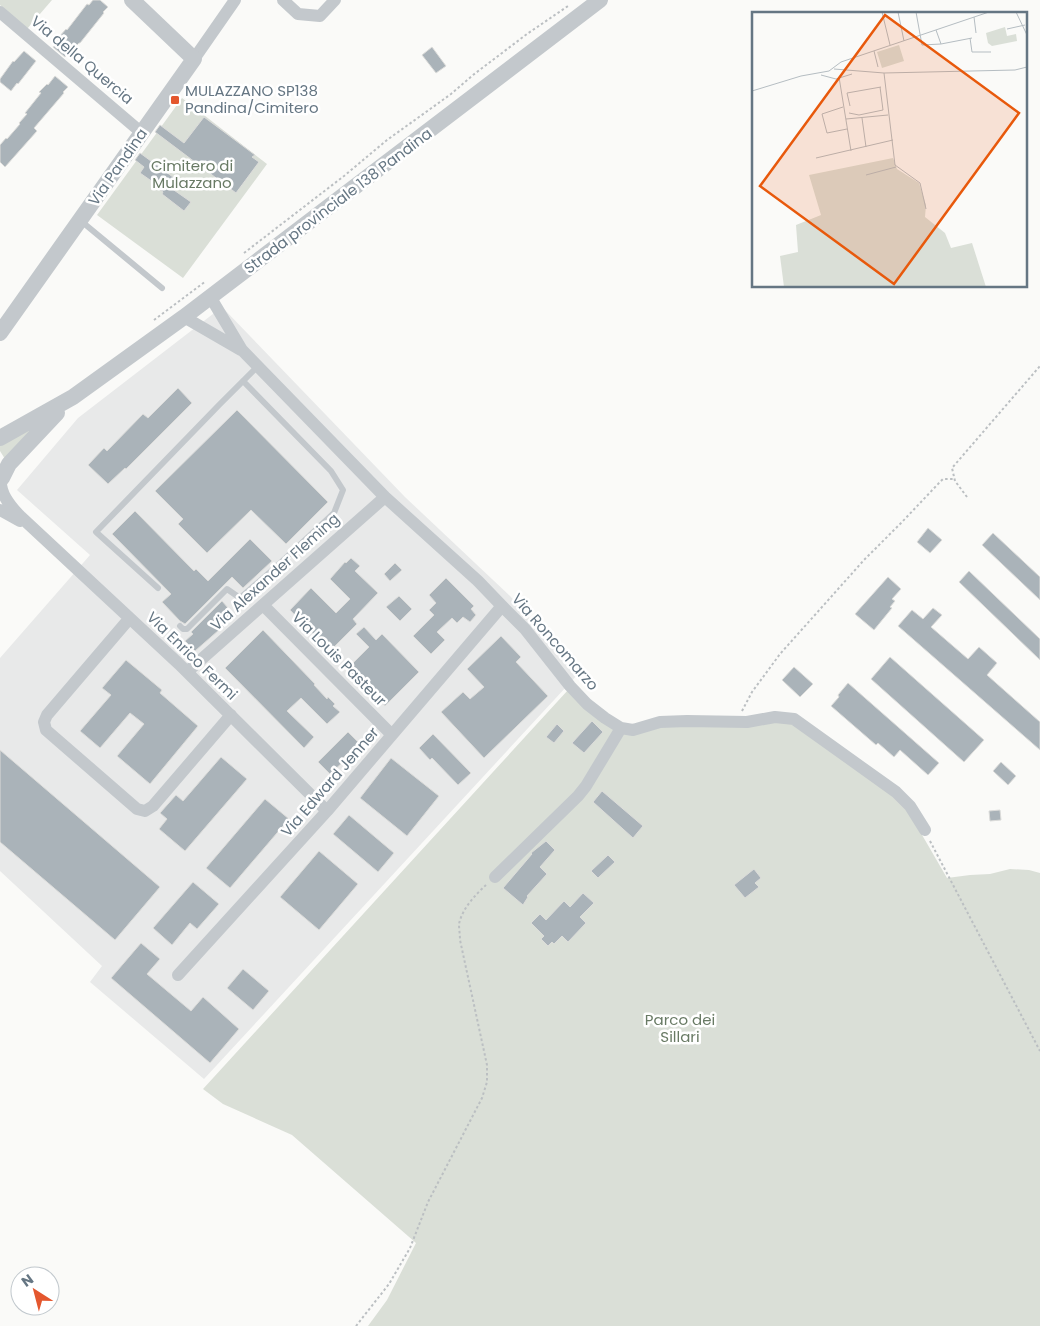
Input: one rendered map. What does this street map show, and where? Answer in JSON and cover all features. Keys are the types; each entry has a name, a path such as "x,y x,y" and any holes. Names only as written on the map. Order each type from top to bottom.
{"street":[{"path":"132,0 194,59"},
{"name":"Via Pandina","path":"0,332 235,0"},
{"path":"283,0 298,14 320,16 335,0"},
{"name":"Strada provinciale 138 Pandina","path":"73,397 211,298 600,0"},
{"name":"Via della Quercia","path":"0,12 142,133"},
{"name":"Via Roncomarzo","path":"211,298 242,350 385,497 478,581 525,629 570,686 587,704 621,728"},
{"name":"Via Roncomarzo","path":"184,317 242,350"},
{"path":"0,438 73,397"},
{"path":"1,478 14,459 73,397"},
{"name":"Via Enrico Fermi","path":"1,478 2,491 16,512 187,672 328,811"},
{"name":"Via Alexander Fleming","path":"187,672 385,497"},
{"name":"Via Enrico Fermi","path":"0,510 31,527"},
{"name":"Via Louis Pasteur","path":"263,605 392,735"},
{"name":"Via Edward Jenner","path":"178,976 328,811 502,606"},
{"path":"129,619 48,715 44,722 46,730 137,809 145,812 153,806 231,715"},
{"path":"495,877 578,796 621,728 633,730 660,722 746,722 775,717 794,720 896,792 910,806 925,830"}],"lane":[{"path":"80,220 162,288"},
{"path":"158,588 96,532 258,366"},
{"path":"180,626 187,629 227,589 240,598 334,513 343,490 331,472 243,381"}],"path":[{"path":"242,254 344,176 387,140 451,94 472,75 526,34 569,5"},
{"path":"148,325 211,278"},
{"path":"967,497 955,481 952,468 1040,366"},
{"path":"736,722 752,692 780,654 864,560 939,482 948,478 954,479"},
{"path":"925,830 1040,1051"},
{"path":"356,1326 389,1284 410,1248 428,1202 482,1098 487,1082 487,1065 460,940 460,924 465,910 475,896 495,877"}],"shaded area":[{"path":"222,307 405,497 510,596 579,673 204,1079 90,982 102,966 0,871 0,658 90,555 17,490 78,418"}],"green space":[{"path":"0,0 52,0 27,29 0,5"},
{"name":"Cimitero di Mulazzano","path":"182,98 267,164 183,278 97,215"},
{"path":"35,425 5,459 0,451 0,443"},
{"name":"Parco dei Sillari","path":"568,690 617,731 661,726 775,721 792,723 893,794 907,809 947,878 990,874 1010,869 1029,870 1040,873 1040,1326 368,1326 387,1300 416,1243 292,1135 223,1104 203,1089"}],"building":[{"path":"93,0 100,0 108,7 80,43 65,57 53,47 87,4 89,5"},
{"path":"432,47 446,66 436,73 422,55"},
{"path":"24,51 36,61 11,91 0,82 0,79 13,61"},
{"path":"55,76 68,87 34,128 37,131 5,167 0,162 0,145 20,124 27,114 25,113 41,93 39,92"},
{"path":"204,117 255,155 252,157 259,162 236,193 155,132 160,125 184,143"},
{"path":"140,153 177,180 171,188 191,202 184,211 162,194 163,192 159,189 160,187 140,173 144,167 135,160"},
{"path":"178,388 192,403 126,469 108,484 88,465 104,448 107,451 143,414 148,418"},
{"path":"237,410 328,502 286,544 251,510 207,553 178,524 183,519 155,491"},
{"path":"135,511 194,571 196,569 208,581 250,539 272,561 243,588 232,577 185,624 162,602 171,594 112,534"},
{"path":"928,528 942,540 930,553 917,542"},
{"path":"993,533 1040,577 1040,600 982,545"},
{"path":"351,558 360,566 355,571 378,593 353,619 357,624 330,651 290,610 311,588 336,613 350,599 330,579"},
{"path":"395,563 402,570 390,581 384,574"},
{"path":"969,571 1040,639 1040,660 959,582"},
{"path":"888,577 901,589 892,599 895,601 890,607 892,608 874,630 855,614"},
{"path":"446,578 474,606 471,609 476,615 470,622 463,617 457,623 452,618 437,632 445,640 431,654 413,636 434,615 429,610 436,603 429,595"},
{"path":"399,596 412,609 400,621 386,607"},
{"path":"222,601 235,616 195,651 185,641 193,634 191,632"},
{"path":"933,608 942,615 931,627 968,659 979,647 997,663 987,675 1040,722 1040,750 898,626 912,610 923,619"},
{"path":"364,627 376,640 382,634 419,672 385,706 347,669 369,647 356,634"},
{"path":"263,630 327,699 328,697 335,704 333,706 340,712 327,724 301,698 287,711 314,737 304,748 225,668"},
{"path":"501,636 521,657 516,662 548,696 484,758 441,712 463,692 470,699 484,687 467,669"},
{"path":"890,657 984,740 964,762 871,679"},
{"path":"126,660 162,690 160,693 198,726 150,784 117,756 144,724 130,713 100,748 80,731 111,695 102,688"},
{"path":"794,667 813,684 800,697 782,680"},
{"path":"848,683 939,763 928,775 900,750 894,757 878,743 876,745 831,706"},
{"path":"592,721 603,732 584,753 572,743"},
{"path":"557,724 564,731 554,743 546,737"},
{"path":"348,732 359,743 330,774 318,762"},
{"path":"433,734 471,773 458,785 432,758 430,760 419,748"},
{"path":"0,750 160,887 115,940 0,842"},
{"path":"221,757 247,779 185,851 159,829 167,819 160,813 176,795 183,801"},
{"path":"391,758 439,796 407,836 360,798"},
{"path":"1001,762 1016,776 1008,785 993,771"},
{"path":"602,791 643,826 633,838 593,802"},
{"path":"265,799 289,819 230,888 206,868"},
{"path":"1000,810 1001,820 990,821 989,811"},
{"path":"349,815 394,853 378,872 333,834"},
{"path":"546,841 555,850 540,867 547,874 527,896 523,905 503,888 531,853"},
{"path":"319,851 358,884 319,930 280,897"},
{"path":"608,855 615,862 598,878 591,871"},
{"path":"754,869 761,878 755,883 759,887 745,898 734,885"},
{"path":"193,882 219,904 197,929 190,923 172,945 153,928"},
{"path":"583,893 594,903 580,917 586,923 568,942 562,936 554,944 552,942 548,946 541,939 544,936 531,923 540,914 546,920 564,901 570,907"},
{"path":"141,943 160,959 147,974 191,1011 203,997 239,1029 210,1063 111,978"},
{"path":"243,969 269,991 253,1010 227,988"}],"place":[{"name":"MULAZZANO SP138 Pandina/Cimitero","path":"175,100"}]}
